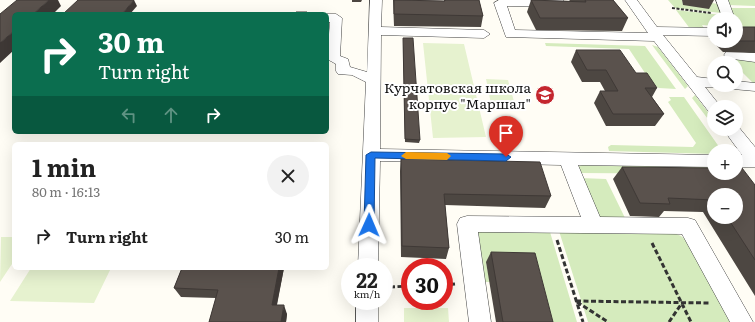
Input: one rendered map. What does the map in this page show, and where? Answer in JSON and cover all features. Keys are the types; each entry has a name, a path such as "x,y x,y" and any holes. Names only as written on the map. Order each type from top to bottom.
{"street":[{"path":"368,258 376,0"},
{"path":"557,0 559,4 500,3 510,34 655,34 707,32"},
{"path":"631,0 655,34 708,100"},
{"path":"722,0 726,12"},
{"path":"329,18 336,18 330,59 343,62 343,71 354,71 374,80"},
{"path":"375,31 484,34"},
{"path":"730,55 753,56 755,58"},
{"path":"692,80 707,82"},
{"path":"743,86 755,87"},
{"path":"736,136 755,160"},
{"path":"371,155 707,161"},
{"path":"567,158 594,226"},
{"path":"743,161 755,160"},
{"path":"480,322 466,224 688,226 742,322"},
{"path":"367,310 367,322"}],"path":[{"path":"672,8 707,14"},
{"path":"553,225 583,322"},
{"path":"644,226 691,322"},
{"path":"576,301 731,303"},
{"path":"576,301 608,322"},
{"path":"669,322 682,303"}],"green space":[{"path":"668,0 682,0 683,5 706,2 718,4 722,12 713,12 675,8"},
{"path":"726,0 755,0 755,6 728,5"},
{"path":"728,8 755,8 755,31 743,31 743,12 730,12"},
{"path":"676,10 707,13 707,25 702,25 706,31 691,30"},
{"path":"423,43 464,44 486,137 433,138"},
{"path":"545,43 645,46 676,89 659,88 653,85 629,49 546,46"},
{"path":"652,45 658,47 688,86 685,89"},
{"path":"743,59 755,60 755,85 743,73"},
{"path":"486,79 508,80 515,105 491,104"},
{"path":"695,95 707,111 707,118 692,98"},
{"path":"669,97 684,97 707,130 707,136 711,136 717,144 707,144 707,154 609,151 608,147 611,145 693,147 696,143 668,102 671,100"},
{"path":"582,165 707,167 707,174 578,173 577,167"},
{"path":"580,178 606,179 626,220 599,217"},
{"path":"473,231 550,232 577,322 543,322 486,263 490,282 480,282"},
{"path":"559,231 674,233 681,236 687,241 732,322 588,322"},
{"path":"1,237 12,237 12,264 0,282"},
{"path":"30,270 110,270 94,303 10,301"},
{"path":"404,310 448,310 449,322 404,322"}],"building":[{"path":"17,0 49,0 35,12 12,12 12,33 0,43 0,14"},
{"path":"78,0 134,0 124,12 65,12"},
{"path":"394,0 479,0 483,16 394,14"},
{"path":"531,0 586,2 585,0 613,0 628,18 540,18"},
{"path":"743,27 755,27 755,41 743,41"},
{"path":"403,38 413,38 420,140 405,139"},
{"path":"576,50 620,50 636,73 647,73 657,88 645,88 664,114 613,114 600,91 618,91 606,70 587,70"},
{"path":"401,159 540,162 551,196 444,194 449,248 402,246"},
{"path":"622,167 707,168 707,180 743,180 743,169 755,185 755,260 732,224 743,224 743,188 707,188 707,200 668,198 670,204 640,203"},
{"path":"491,252 535,253 553,322 503,322"},
{"path":"181,270 279,270 272,305 284,305 281,322 209,322 218,290 174,288"}],"slow traffic":[{"path":"406,156 447,156"}],"place":[{"name":"Курчатовская школа корпус \"Маршал\"","path":"545,95"}],"route":[{"path":"369,225 371,155 506,157"}]}
